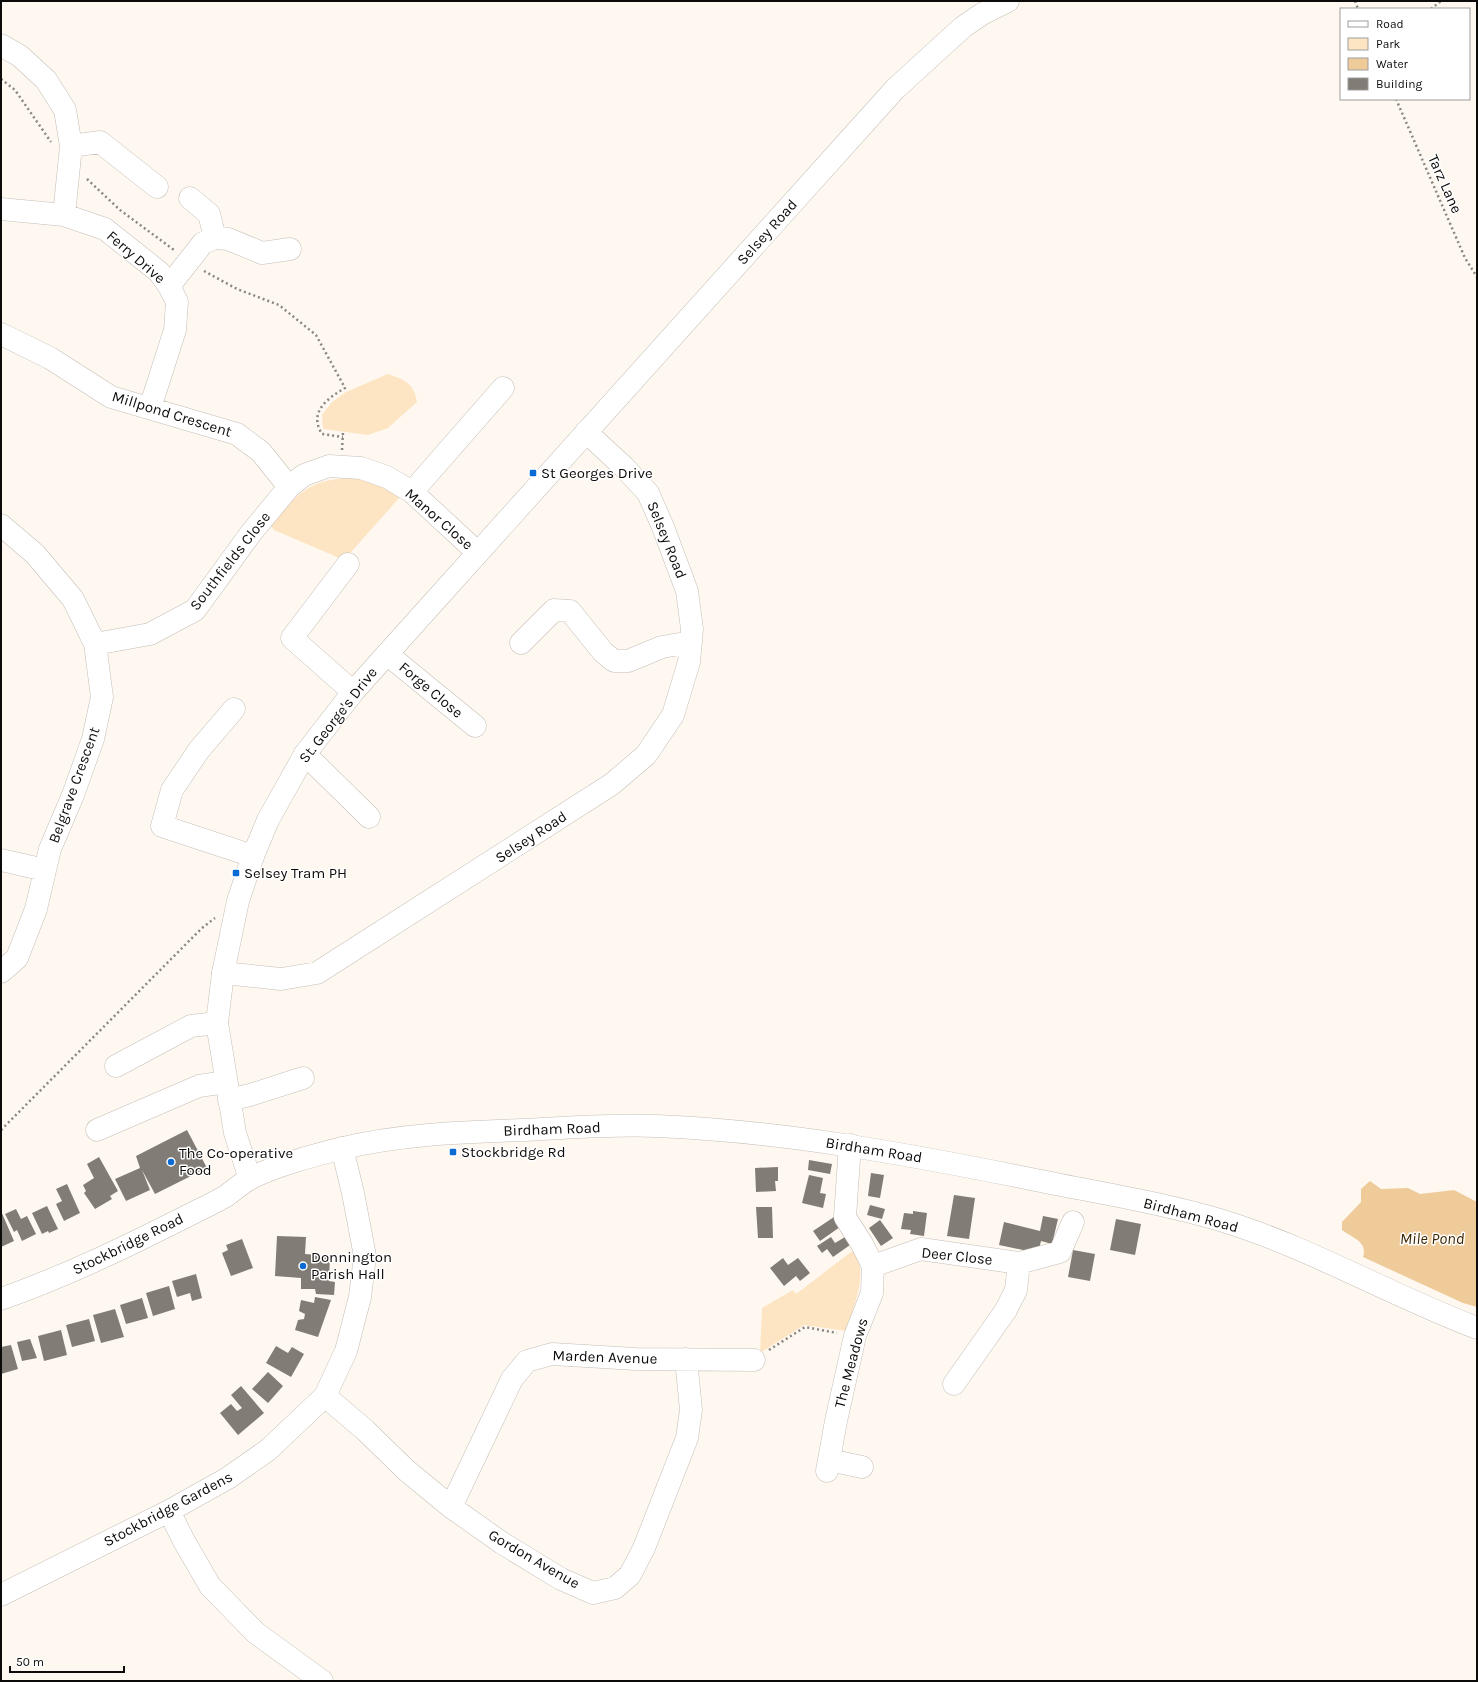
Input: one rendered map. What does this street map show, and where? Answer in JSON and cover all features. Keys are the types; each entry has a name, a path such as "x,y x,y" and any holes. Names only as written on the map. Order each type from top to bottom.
{"street":[{"name":"Selsey Road","path":"223,974 281,979 317,973 612,784 646,755 673,715 689,662 692,629 687,591 648,493 624,467 586,432 895,89 963,27 982,14 1008,1"},
{"path":"1,44 20,56 46,80 64,110 72,146 64,215"},
{"path":"72,146 100,142 157,187"},
{"path":"190,198 209,214 215,238"},
{"name":"Ferry Drive","path":"1,209 64,215 105,229 159,272 169,286 177,302 175,330 150,408"},
{"path":"169,286 203,243 215,238 228,239 262,253 290,249"},
{"name":"Millpond Crescent","path":"1,334 50,358 111,397 237,434 261,452 289,487"},
{"path":"412,492 503,388"},
{"name":"St. George's Drive","path":"250,1179 235,1133 217,1023 223,974 238,901 253,856 268,820 305,754 353,692 586,432"},
{"name":"Manor Close","path":"289,487 304,475 329,466 360,468 387,477 412,492 478,553"},
{"name":"Southfields Close","path":"96,644 150,634 195,610 251,533 289,487"},
{"name":"Belgrave Crescent","path":"1,525 35,554 73,599 96,644 102,698 94,739 73,795 50,849 36,909 17,958 1,972"},
{"path":"348,564 292,638 353,692"},
{"path":"521,643 554,610 570,611 603,652 614,661 628,661 662,647 691,642"},
{"name":"Forge Close","path":"387,654 475,726"},
{"path":"234,709 199,750 172,790 162,826 253,856"},
{"path":"305,754 369,817"},
{"path":"1,860 45,870"},
{"path":"116,1066 191,1026 217,1023"},
{"path":"98,1130 199,1086 250,1095 303,1078"},
{"name":"Birdham Road","path":"250,1179 295,1162 342,1148 384,1140 468,1132 650,1126 710,1129 850,1146 957,1164 1114,1196 1220,1220 1275,1240 1328,1262 1439,1313 1477,1328"},
{"name":"The Meadows","path":"850,1146 845,1217 862,1244 873,1266 872,1292 855,1336 836,1421 828,1466 862,1467"},
{"name":"Stockbridge Gardens","path":"1,1595 170,1511 228,1478 268,1450 325,1396 346,1351 360,1297 365,1256 342,1148"},
{"name":"Stockbridge Road","path":"1,1299 67,1274 144,1238 223,1198 250,1179"},
{"name":"Deer Close","path":"873,1266 921,1249 1019,1264 1060,1252 1073,1222"},
{"path":"954,1384 1006,1310 1016,1290 1019,1264"},
{"name":"Marden Avenue","path":"451,1507 512,1379 527,1361 552,1354 636,1358 754,1360"},
{"name":"Gordon Avenue","path":"325,1396 365,1430 406,1470 451,1507 502,1543 561,1579 593,1593 615,1588 630,1575 644,1548 687,1438 691,1410 686,1359"},
{"path":"170,1511 184,1541 210,1586 256,1633 322,1681"}],"path":[{"path":"1432,8 1441,1"},
{"name":"Tarz Lane","path":"1396,100 1466,258 1477,277"},
{"path":"1,1130 202,928 238,901"},
{"path":"754,1360 805,1327 855,1336"}],"green space":[{"path":"388,374 408,383 414,390 417,402 388,428 368,435 323,429 322,415 331,403 346,392"},
{"path":"356,478 377,483 400,497 344,560 274,530 271,526 296,497 312,486 334,479"},
{"path":"855,1249 859,1259 860,1280 856,1301 846,1331 804,1325 760,1353 762,1308 793,1290 796,1294"}],"water":[{"name":"Mile Pond","path":"1370,1181 1381,1189 1408,1188 1420,1194 1454,1190 1477,1202 1477,1307 1463,1303 1363,1257 1364,1252 1361,1244 1355,1238 1342,1230 1342,1222 1361,1202 1361,1189"}],"building":[{"name":"The Co-operative Food","path":"187,1130 207,1168 155,1194 142,1170 150,1190 126,1201 115,1179 140,1168 136,1156"},
{"path":"99,1157 118,1191 110,1196 112,1199 95,1209 84,1193 86,1191 83,1185 94,1178 87,1164"},
{"path":"809,1160 832,1164 830,1174 808,1170"},
{"path":"778,1167 778,1181 775,1181 776,1191 756,1192 755,1168"},
{"path":"871,1173 884,1175 880,1198 868,1196"},
{"path":"809,1175 823,1178 820,1193 826,1194 823,1208 802,1203"},
{"path":"67,1184 80,1213 64,1221 56,1204 62,1201 56,1189"},
{"path":"954,1195 975,1198 969,1239 947,1236"},
{"path":"870,1205 885,1209 882,1219 867,1215"},
{"path":"47,1206 58,1229 42,1234 32,1213"},
{"path":"756,1207 772,1207 773,1238 758,1238"},
{"path":"16,1209 21,1219 27,1216 36,1234 22,1241 17,1230 14,1232 5,1214"},
{"path":"1,1211 14,1241 1,1247"},
{"path":"913,1211 927,1213 924,1236 910,1234 911,1230 901,1229 904,1213 913,1214"},
{"path":"1043,1216 1058,1219 1052,1244 1041,1241 1038,1253 999,1245 1004,1222 1040,1231"},
{"path":"834,1217 840,1227 820,1241 813,1231"},
{"path":"1116,1219 1141,1224 1135,1255 1110,1250"},
{"path":"880,1220 893,1238 881,1246 869,1228"},
{"name":"Donnington Parish Hall","path":"277,1236 306,1237 305,1254 330,1256 329,1281 335,1282 334,1295 316,1294 315,1289 301,1289 301,1278 275,1276"},
{"path":"831,1237 835,1243 845,1237 850,1245 833,1257 827,1249 822,1253 817,1246"},
{"path":"242,1239 253,1268 231,1276 222,1253 228,1250 226,1245"},
{"path":"1073,1250 1095,1254 1090,1281 1068,1277"},
{"path":"783,1258 788,1265 798,1258 810,1273 800,1281 796,1276 784,1286 770,1268"},
{"path":"196,1274 202,1298 192,1301 190,1293 177,1297 172,1281"},
{"path":"169,1286 175,1309 153,1316 146,1293"},
{"path":"315,1297 331,1300 318,1337 295,1330 298,1320 304,1319 305,1314 299,1311 301,1300 314,1303"},
{"path":"142,1298 148,1318 126,1324 120,1305"},
{"path":"115,1309 124,1337 101,1343 93,1315"},
{"path":"89,1319 95,1341 72,1347 66,1325"},
{"path":"61,1330 67,1355 44,1361 38,1336"},
{"path":"30,1339 37,1358 22,1361 17,1342"},
{"path":"11,1345 18,1369 1,1374 1,1347"},
{"path":"276,1346 288,1353 292,1347 304,1354 291,1377 266,1363"},
{"path":"268,1372 283,1386 268,1403 252,1389"},
{"path":"241,1386 264,1413 238,1435 220,1413 231,1404 237,1411 242,1408 231,1395"}],"place":[{"name":"St Georges Drive","path":"533,473"},
{"name":"Selsey Tram PH","path":"236,873"},
{"name":"Stockbridge Rd","path":"453,1152"},
{"name":"The Co-operative Food","path":"171,1162"},
{"name":"Donnington Parish Hall","path":"303,1266"}]}
